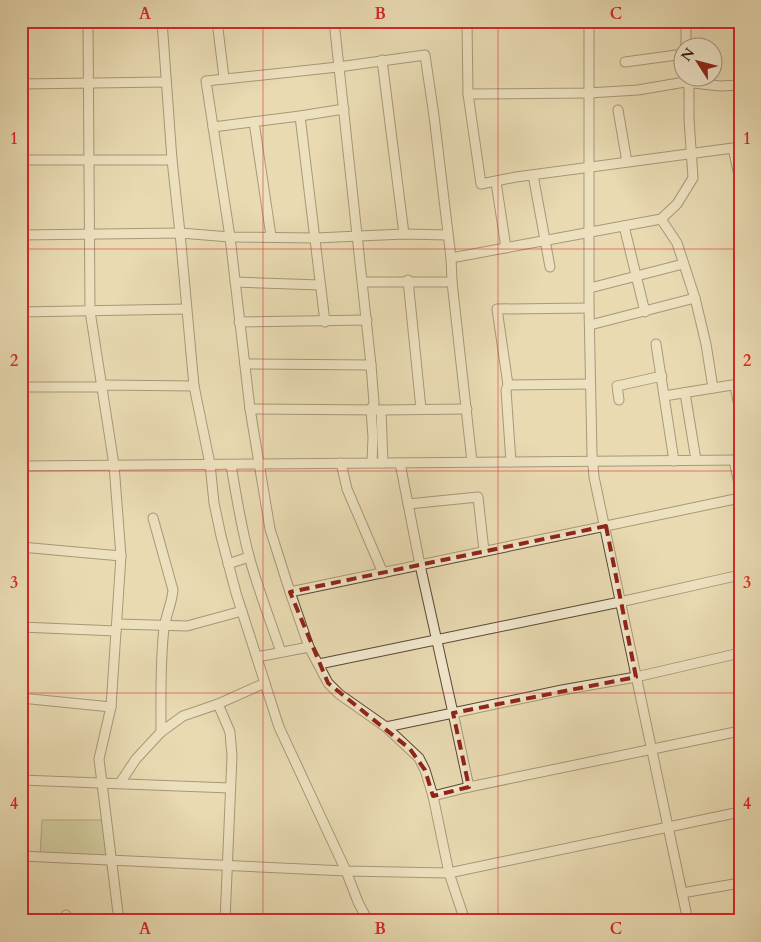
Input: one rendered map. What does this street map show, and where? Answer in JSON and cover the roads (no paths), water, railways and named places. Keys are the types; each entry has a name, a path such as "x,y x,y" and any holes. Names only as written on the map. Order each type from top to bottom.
{"street":[{"path":"88,21 90,311 114,465 121,556 111,707 99,758 100,782 119,921"},
{"path":"162,21 172,160 194,386 210,464 214,503 228,564 279,727 368,921"},
{"path":"217,21 224,78"},
{"path":"334,21 371,365 374,404 371,410 372,462"},
{"path":"467,21 468,94 481,184 516,177 733,148 740,180"},
{"path":"589,21 589,308 594,477 606,526 620,602 688,921"},
{"path":"686,21 686,38"},
{"path":"625,62 674,55"},
{"path":"465,921 449,873 433,796 425,770 419,758 386,727 340,694 328,683 310,647 270,529 250,409 230,237 206,81 425,56 451,258 472,462"},
{"path":"382,60 404,234"},
{"path":"21,84 166,82"},
{"path":"468,94 588,93 638,90 674,82"},
{"path":"724,86 740,85"},
{"path":"451,258 662,219 676,204 693,178 689,88"},
{"path":"213,127 344,109"},
{"path":"618,110 626,162"},
{"path":"300,116 325,322"},
{"path":"254,122 271,236"},
{"path":"21,160 172,160"},
{"path":"533,175 550,267"},
{"path":"496,182 506,248"},
{"path":"662,219 677,243 695,298 706,344 713,388"},
{"path":"624,226 645,312"},
{"path":"21,235 180,233 230,237 315,238 404,234 447,235"},
{"path":"590,288 683,264"},
{"path":"363,282 408,280 452,282"},
{"path":"408,280 421,409"},
{"path":"235,282 320,285"},
{"path":"590,325 695,298"},
{"path":"511,462 506,390 508,385 497,309 589,308"},
{"path":"21,312 186,309"},
{"path":"239,322 367,320"},
{"path":"656,344 674,461"},
{"path":"245,364 371,365"},
{"path":"619,400 617,386 662,376"},
{"path":"508,385 590,384"},
{"path":"21,387 103,387 105,385 194,386"},
{"path":"664,396 732,385 737,386 740,411"},
{"path":"685,393 696,460"},
{"path":"250,409 467,409"},
{"path":"381,410 383,463"},
{"path":"21,466 737,460 740,489"},
{"path":"341,463 347,489 383,573"},
{"path":"400,463 420,565 469,787"},
{"path":"231,465 249,557 281,652"},
{"path":"408,504 478,497 484,551"},
{"path":"290,592 740,498"},
{"path":"153,518 173,590 165,625 161,732"},
{"path":"21,547 121,556"},
{"path":"228,564 249,557"},
{"path":"319,664 620,602 740,575"},
{"path":"21,627 187,626 242,611"},
{"path":"257,657 310,647"},
{"path":"386,727 562,690 636,677 740,653"},
{"path":"120,783 136,759 161,732 183,716 218,704 265,683"},
{"path":"21,698 111,707"},
{"path":"218,704 230,732 232,756 225,921"},
{"path":"433,796 740,731"},
{"path":"21,780 230,788"},
{"path":"21,856 346,871 449,873 740,812"},
{"path":"682,893 740,883"}]}
